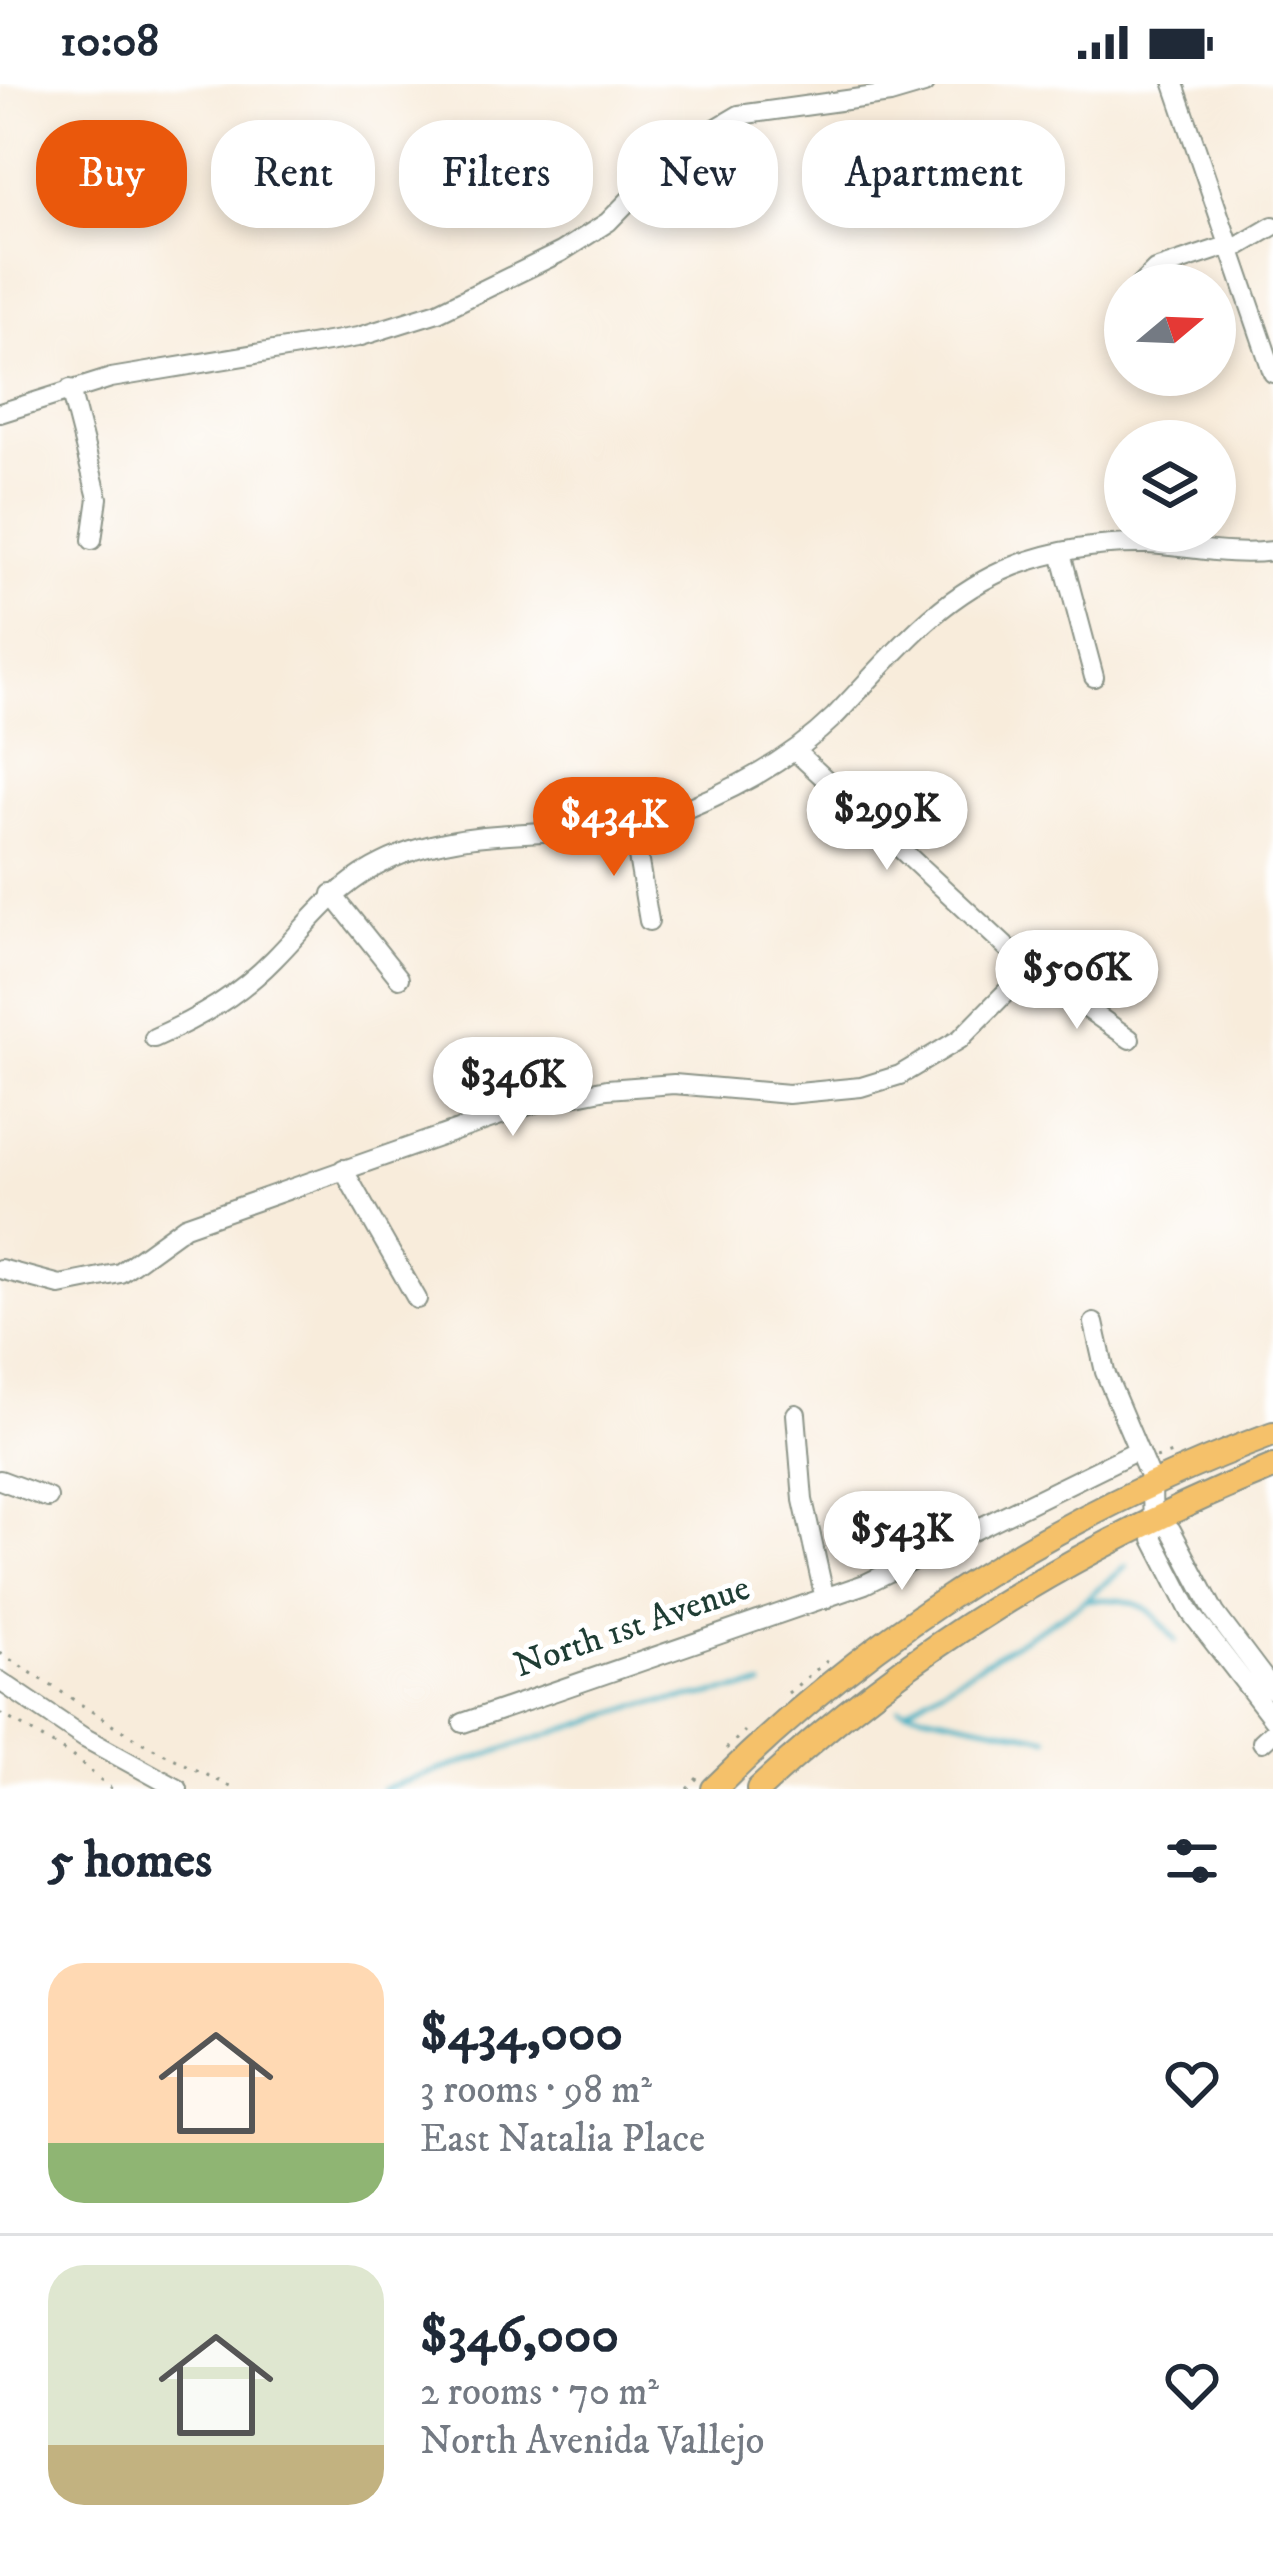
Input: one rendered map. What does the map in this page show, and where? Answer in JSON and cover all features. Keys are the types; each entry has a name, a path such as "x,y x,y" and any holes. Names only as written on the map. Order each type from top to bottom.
{"main road":[{"path":"714,1789 841,1676 949,1596 1065,1525 1152,1483 1273,1434"},
{"path":"759,1789 862,1698 1041,1576 1156,1516 1273,1467"}],"street":[{"path":"0,413 70,389 190,361 358,337 438,312 577,242 608,221 676,152 739,115 890,94 924,84"},
{"path":"1174,84 1273,373"},
{"path":"1175,264 1231,247 1273,226"},
{"path":"70,389 98,498 92,540"},
{"path":"154,1038 231,998 332,895 373,868 449,840 633,827 742,783 795,751 901,642 948,602 1013,566 1061,553 1135,544 1224,554 1273,551"},
{"path":"1061,553 1094,677"},
{"path":"0,1268 35,1281 87,1283 120,1274 185,1226 532,1104 607,1089 674,1084 788,1094 861,1087 901,1075 960,1039 1017,981 1016,956 795,751"},
{"path":"633,827 649,921"},
{"path":"332,895 399,978"},
{"path":"1016,956 1029,946 1051,952 1057,965 1051,983 1036,990 1017,981"},
{"path":"1051,983 1130,1039"},
{"path":"343,1169 417,1299"},
{"path":"1094,1323 1106,1372 1152,1483 1153,1539 1191,1613 1273,1719"},
{"path":"796,1414 803,1500 825,1599"},
{"name":"North 1st Avenue","path":"463,1723 825,1599 1136,1451"},
{"path":"0,1480 48,1498"},
{"path":"1156,1516 1172,1531 1215,1613 1273,1690"},
{"path":"0,1681 83,1737 178,1789"}],"path":[{"path":"1166,1453 1182,1450"},
{"path":"0,1653 137,1740 235,1789"},
{"path":"0,1713 72,1756 112,1789"}],"waterway":[{"path":"905,1710 1077,1606 1127,1566"},
{"path":"1085,1600 1138,1605 1156,1617 1176,1641"},
{"path":"382,1789 637,1706 762,1686"},
{"path":"899,1708 1048,1738"}]}
